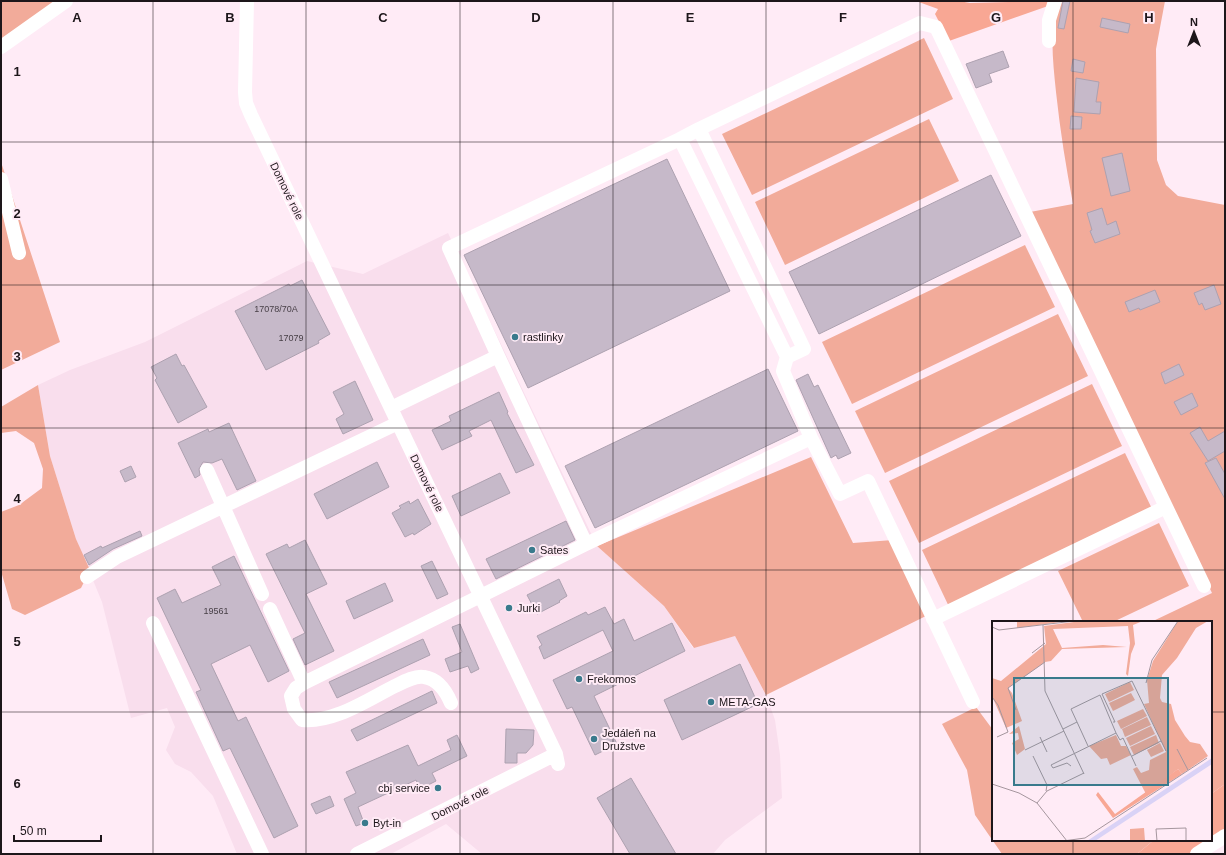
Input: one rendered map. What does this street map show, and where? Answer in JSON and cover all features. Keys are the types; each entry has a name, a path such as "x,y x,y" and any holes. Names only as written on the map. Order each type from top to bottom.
{"street":[{"path":"1,47 66,1"},
{"name":"Domové role","path":"248,1 246,103 557,759 357,854"},
{"path":"1049,41 1049,20 1054,1"},
{"path":"586,544 449,248 680,139 920,23 936,27 1204,586"},
{"path":"699,129 804,348 787,357"},
{"path":"680,139 787,357 783,371 811,438 840,494 868,481 973,702"},
{"path":"1,179 19,253"},
{"path":"391,408 498,356"},
{"path":"87,577 117,557 398,423"},
{"path":"451,703 446,692 436,682 423,676 406,681 335,715 313,721 302,720 294,709 291,696 296,688 304,683 586,544 811,438"},
{"path":"207,470 262,594"},
{"path":"934,619 1166,507"},
{"path":"270,610 304,683"},
{"path":"152,623 262,854"},
{"path":"1197,854 1225,836"}],"shaded area":[{"path":"1,1 60,1 1,44"},
{"path":"916,1 959,1 970,3 1048,1 1048,6 949,41 935,14 938,9"},
{"path":"1058,1 1165,1 1156,49 1157,160 1166,185 1178,196 1225,205 1225,784 1212,793 1212,621 1153,621 1212,593 1030,212 1073,204 1061,134 1054,69 1052,46 1055,12"},
{"path":"924,38 953,99 752,195 722,134"},
{"path":"929,119 959,181 785,265 755,202"},
{"path":"1,162 60,342 1,370"},
{"path":"448,233 597,546 664,606 693,648 735,636 766,695 775,720 780,755 782,798 725,840 713,854 482,854 446,824 391,854 237,854 213,796 191,772 175,764 166,750 175,727 167,708 131,718 102,602 76,539 50,456 38,385 70,370 145,342 307,261 363,274"},
{"path":"1025,245 1055,307 852,404 822,342"},
{"path":"1058,314 1088,376 885,473 855,411"},
{"path":"1092,384 1122,446 919,543 889,481"},
{"path":"38,385 50,456 76,539 90,570 81,588 25,615 12,609 1,571 1,512 19,505 42,488 43,469 34,443 16,431 1,433 1,407"},
{"path":"1125,453 1155,515 952,613 922,550"},
{"path":"811,457 853,543 893,540 928,615 766,695 735,636 694,648 664,606 597,546"},
{"path":"1159,523 1189,586 1115,621 1083,621 1058,571"},
{"path":"976,707 992,729 992,840 975,815 967,770 942,724"},
{"path":"1225,784 1225,832 1212,841 1212,793"},
{"path":"993,841 1153,841 1137,854 1002,854"},
{"path":"1153,841 1212,841 1192,854 1137,854"}],"building":[{"path":"1063,1 1070,1 1064,29 1058,28"},
{"path":"1102,18 1130,24 1128,33 1100,27"},
{"path":"1003,51 1009,67 989,74 992,82 976,88 966,64"},
{"path":"1073,59 1085,62 1083,73 1071,71"},
{"path":"1076,78 1099,82 1096,102 1101,102 1100,114 1074,112"},
{"path":"1071,116 1082,117 1081,129 1070,129"},
{"path":"1122,153 1130,191 1111,196 1102,158"},
{"path":"667,159 730,291 528,388 464,255"},
{"path":"991,175 1021,236 819,334 789,272"},
{"path":"1102,208 1107,225 1116,221 1120,234 1095,243 1090,231 1092,230 1087,213"},
{"path":"302,280 330,334 318,341 319,343 266,370 235,311 289,284 290,286"},
{"path":"1214,285 1221,304 1205,310 1202,303 1199,305 1194,293"},
{"path":"1155,290 1160,302 1140,310 1139,308 1129,312 1125,302"},
{"path":"176,354 182,366 184,365 207,407 178,423 155,380 157,378 151,367"},
{"path":"1179,364 1184,375 1165,384 1161,373"},
{"path":"768,369 798,431 595,528 565,466"},
{"path":"808,374 814,387 818,385 851,453 838,459 836,455 831,458 796,380"},
{"path":"355,381 373,420 343,434 336,419 344,414 333,392"},
{"path":"499,392 508,412 507,413 534,465 516,473 491,420 469,431 472,436 442,450 432,430 451,421 449,416"},
{"path":"1192,393 1198,406 1181,415 1174,402"},
{"path":"229,423 256,481 237,490 222,459 212,463 203,462 199,469 200,475 195,478 178,443 208,429 209,432"},
{"path":"1200,427 1208,441 1225,431 1225,451 1208,461 1190,433"},
{"path":"1216,458 1225,474 1225,499 1205,463"},
{"path":"377,462 389,487 327,519 314,494"},
{"path":"131,466 136,477 125,482 120,471"},
{"path":"500,473 510,493 461,516 452,496"},
{"path":"418,499 431,524 414,535 413,533 405,537 392,513 401,508 399,506 409,501 410,504"},
{"name":"Sates","path":"566,521 575,540 496,579 486,559"},
{"path":"140,531 142,536 113,549 89,565 84,555 101,546 102,548"},
{"path":"305,540 327,584 306,594 334,651 305,665 293,639 305,633 266,554 287,544 289,548"},
{"path":"234,556 289,671 268,682 250,645 211,664 238,721 246,717 298,826 274,838 230,748 223,751 196,692 201,690 157,598 175,589 182,603 221,585 212,567"},
{"path":"432,561 448,594 437,599 421,566"},
{"path":"559,579 567,596 559,601 560,602 537,614 527,595"},
{"path":"385,583 393,601 354,619 346,601"},
{"path":"605,607 614,624 624,619 634,641 672,623 685,651 594,696 617,744 595,755 572,707 567,709 553,680 613,651 603,630 544,659 539,647 542,645 537,636 586,612 588,615"},
{"path":"460,624 479,669 471,673 468,666 450,672 445,659 462,652 452,627"},
{"path":"423,639 430,655 337,698 329,682"},
{"name":"META-GAS","path":"740,664 758,704 682,740 664,700"},
{"path":"432,691 437,703 357,741 351,730"},
{"path":"506,729 534,730 533,745 526,753 517,753 517,763 505,763"},
{"path":"457,735 467,756 432,773 436,781 420,789 416,780 358,807 364,823 356,826 344,799 356,793 346,772 408,745 418,766 451,750 447,740"},
{"path":"631,778 676,854 630,854 597,798"},
{"path":"330,796 334,806 316,814 311,804"}],"place":[{"name":"rastlinky","path":"515,337"},
{"name":"Sates","path":"532,550"},
{"name":"Jurki","path":"509,608"},
{"name":"Frekomos","path":"579,679"},
{"name":"META-GAS","path":"711,702"},
{"name":"Jedáleň na Družstve","path":"594,739"},
{"name":"cbj service","path":"438,788"},
{"name":"Byt-in","path":"365,823"}]}
